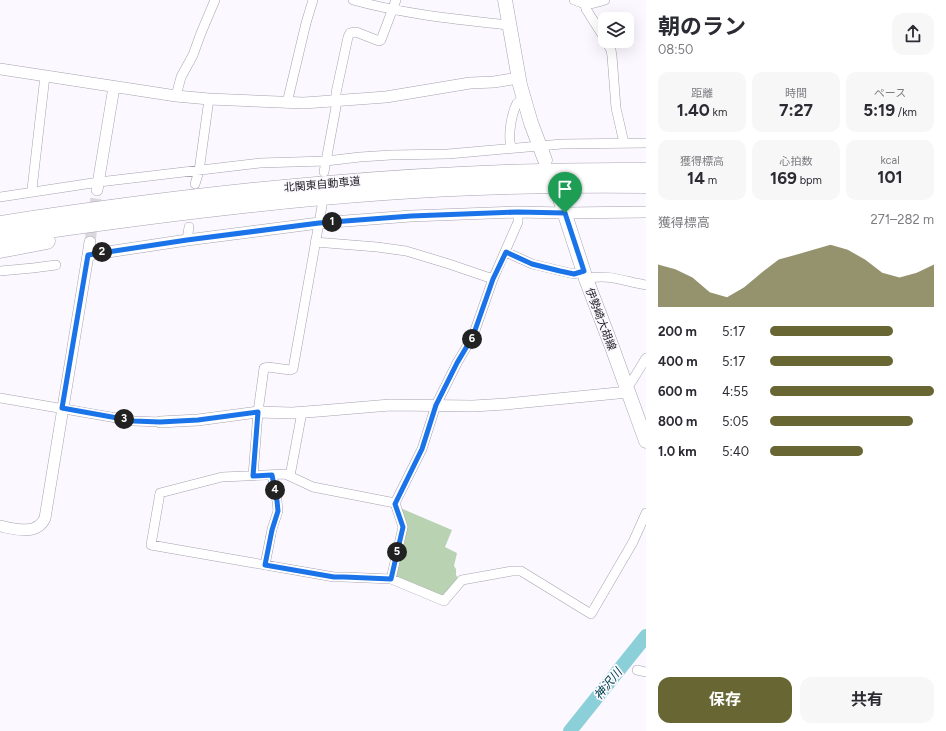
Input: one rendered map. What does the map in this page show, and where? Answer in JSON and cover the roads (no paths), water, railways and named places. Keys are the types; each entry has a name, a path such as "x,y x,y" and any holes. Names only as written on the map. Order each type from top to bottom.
{"highway":[{"name":"北関東自動車道","path":"0,224 202,196 304,185 385,179 516,173 646,171"},
{"name":"北関東自動車道","path":"0,237 222,207 401,191 479,187 646,185"},
{"path":"0,213 59,208 134,205"},
{"path":"0,250 222,207"}],"main road":[{"path":"505,0 524,99 545,160"},
{"name":"伊勢崎大胡線","path":"559,196 585,275 646,440"}],"street":[{"path":"176,96 181,77 193,55 215,0"},
{"path":"286,103 313,0"},
{"path":"353,0 393,10 458,20 506,26 509,25"},
{"path":"324,172 336,102 336,93 348,35 356,32 379,41 381,40 396,0"},
{"path":"574,0 585,4 605,0"},
{"path":"585,4 586,9 598,28"},
{"path":"610,48 616,108 624,143"},
{"path":"0,69 176,96 286,103 336,102 386,97 470,83 494,82 519,78"},
{"path":"32,192 45,76"},
{"path":"98,186 114,87"},
{"path":"195,184 199,171 209,99"},
{"path":"511,148 511,124 517,103 524,99"},
{"path":"0,197 32,192 98,186 268,162 326,161 360,156 448,154 539,145 646,143"},
{"path":"253,476 258,412 264,368 293,369 322,206"},
{"path":"391,579 403,527 395,504 422,449 436,405 457,363 473,336 493,279 518,222 518,212"},
{"path":"88,255 187,240 319,223 411,216 518,212 646,212"},
{"path":"187,240 189,227"},
{"path":"0,526 25,530 33,529 43,523 90,242"},
{"path":"315,242 406,251 493,279"},
{"path":"506,252 532,264 574,274 608,277 646,285"},
{"path":"0,271 56,265"},
{"path":"0,398 134,421 160,422 198,420 258,412 302,412 390,405 473,406 506,404 627,390 646,358"},
{"path":"290,476 302,412"},
{"path":"395,504 313,487 285,474 222,477 160,493 151,545 334,577 391,579 444,601 462,580 512,571 521,571 591,614 633,542 646,512"},
{"path":"265,565 272,530 278,511 272,475"}],"waterway":[{"name":"神沢川","path":"570,731 646,636"}],"tunnel":[{"path":"90,242 97,190"}]}
